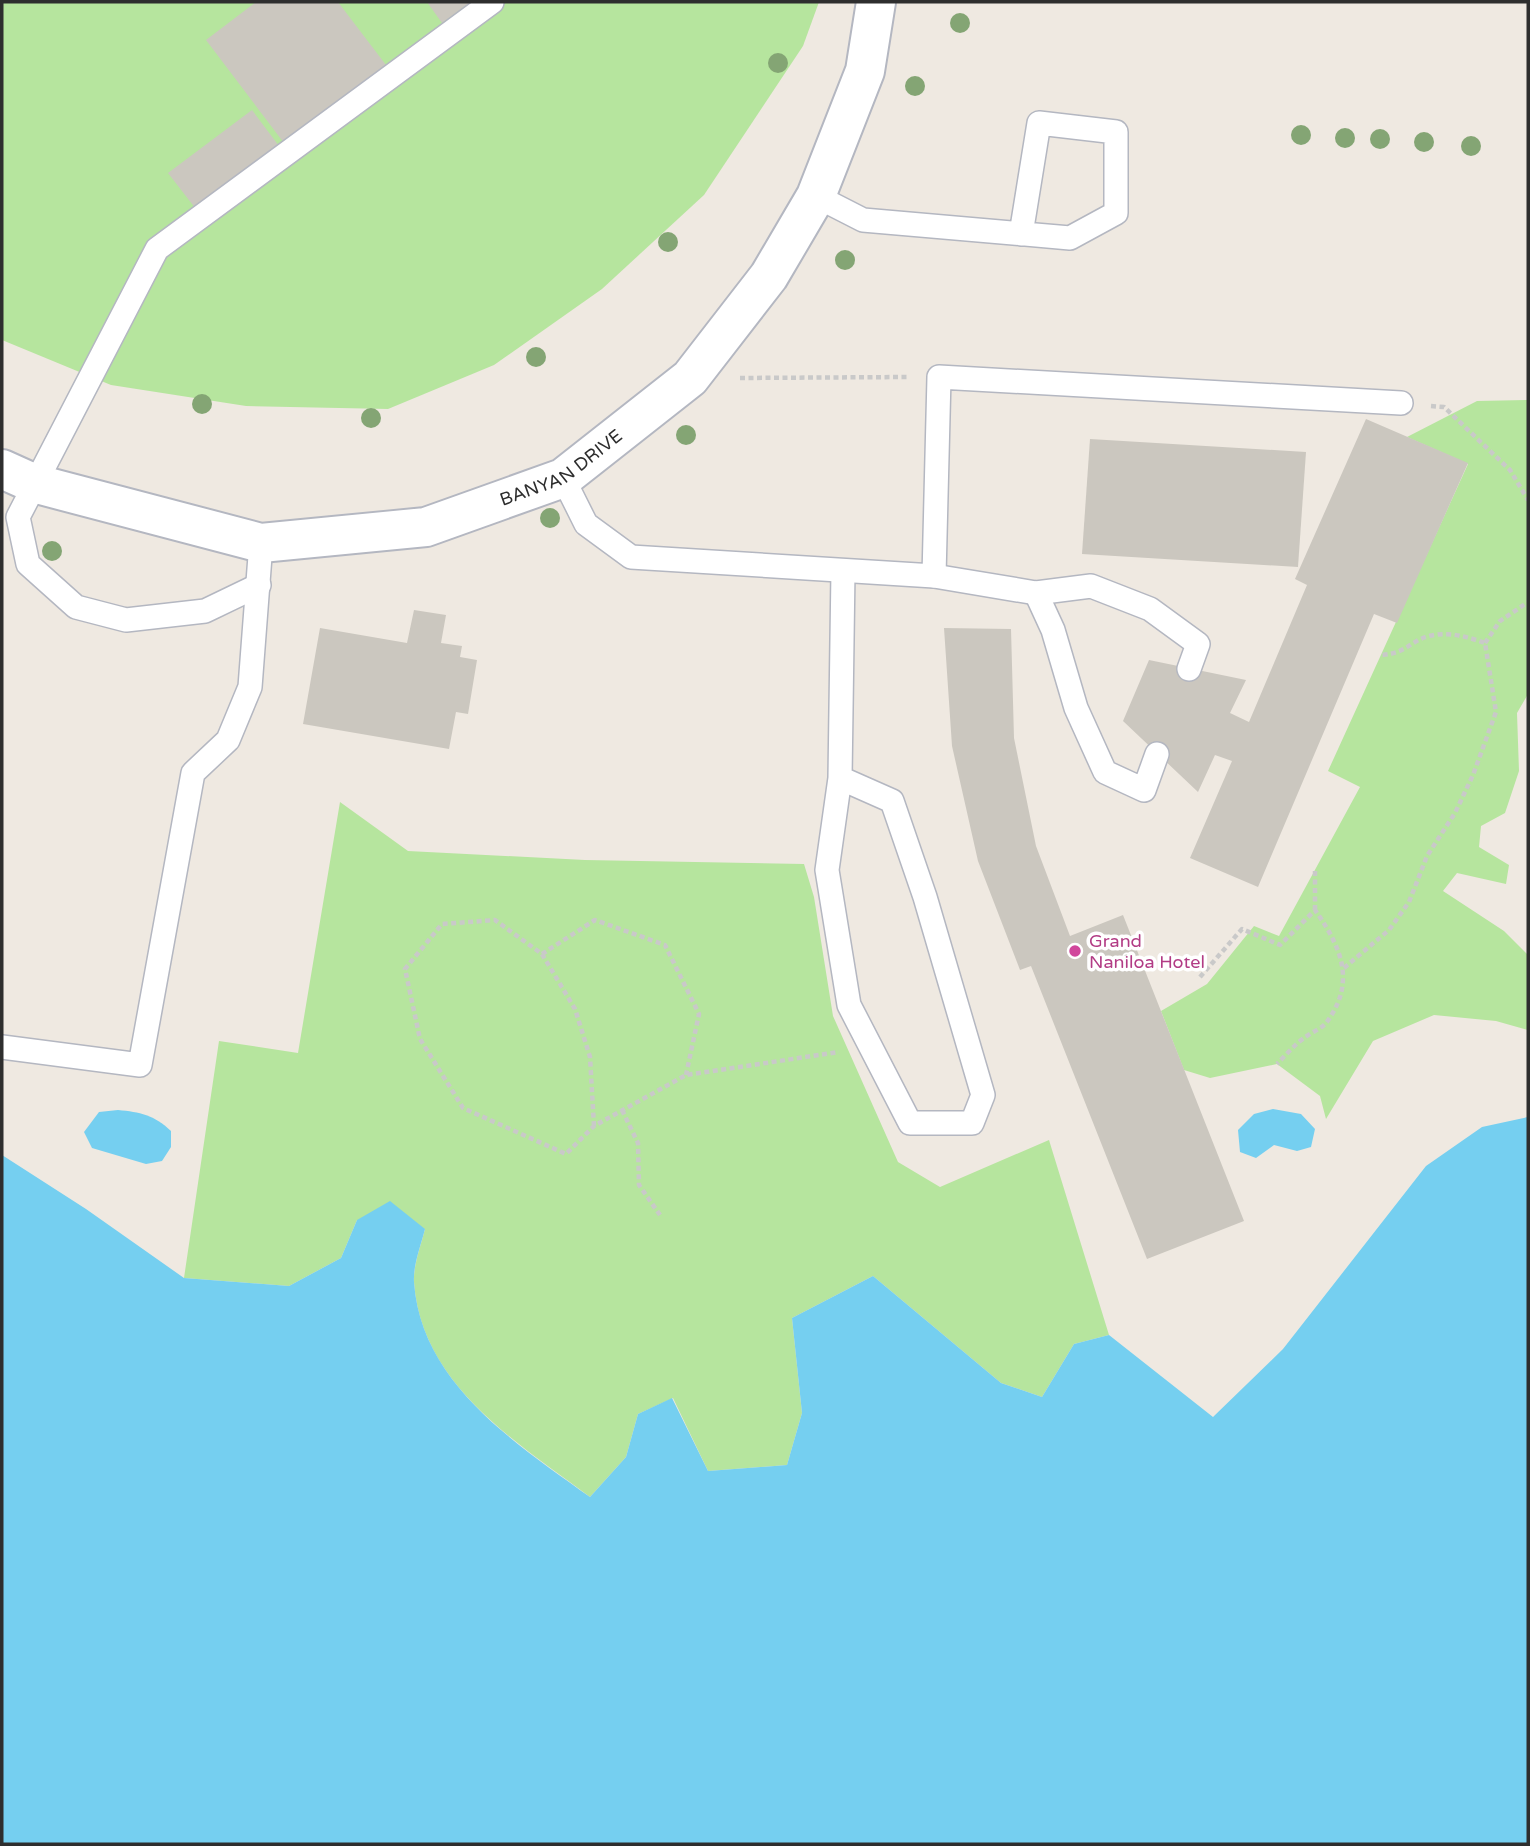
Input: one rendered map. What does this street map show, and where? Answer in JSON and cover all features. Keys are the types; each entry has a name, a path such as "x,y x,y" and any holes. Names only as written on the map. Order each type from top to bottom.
{"street":[{"name":"BANYAN DRIVE","path":"17,476 261,542 426,527 563,478 690,378 769,276 816,196 865,71 876,2"}],"lane":[{"path":"259,585 205,611 126,620 76,607 28,564 19,517 17,476 157,249 492,2"},
{"path":"816,196 863,220 1021,234 1070,238 1116,213 1116,132 1039,123 1021,234"},
{"path":"934,576 939,377 1401,403"},
{"path":"563,478 586,524 631,557 934,576 1036,593 1091,586 1150,610 1199,643 1189,669"},
{"path":"2,1047 141,1065 193,773 228,740 250,687 261,542"},
{"path":"840,778 891,801 925,897 983,1095 972,1123 910,1123 849,1005 827,870 840,778 843,571"},
{"path":"1036,593 1053,630 1076,708 1105,772 1144,790 1157,754"}],"path":[{"path":"690,378 939,377"},
{"path":"1401,403 1444,407 1510,470 1528,500"},
{"path":"1344,968 1389,930 1409,902 1427,856 1455,813 1473,775 1496,712 1485,643 1500,621 1528,601"},
{"path":"1382,655 1400,653 1428,636 1463,635 1485,643"},
{"path":"1277,1064 1302,1039 1325,1024 1343,990 1344,968 1329,930 1315,910 1315,868"},
{"path":"1200,977 1242,929 1280,945 1315,910"},
{"path":"542,954 595,919 665,945 699,1014 686,1075"},
{"path":"594,1125 590,1057 583,1033 575,1009 542,954 495,920 442,924 405,969 419,1040 463,1108 566,1154 594,1125 686,1075 871,1048"},
{"path":"622,1110 638,1143 639,1185 660,1215"}],"green space":[{"path":"2,2 819,2 803,46 704,195 602,289 494,365 388,409 246,406 111,385 2,340"},
{"path":"1528,400 1528,694 1517,713 1519,771 1505,813 1481,826 1479,847 1509,865 1506,884 1457,873 1443,891 1504,931 1528,955 1528,1030 1496,1021 1434,1015 1373,1041 1326,1119 1320,1096 1277,1064 1210,1078 1184,1070 1161,1011 1207,984 1254,926 1279,936 1360,787 1328,771 1468,464 1407,437 1477,401"},
{"path":"340,802 408,851 585,860 804,864 814,897 833,1016 898,1162 940,1187 1049,1140 1109,1335 1074,1344 1042,1397 1001,1383 873,1276 792,1318 802,1413 787,1465 708,1471 673,1398 638,1414 626,1457 590,1497 532,1454 476,1407 453,1380 434,1351 420,1318 414,1282 416,1262 425,1229 357,1220 341,1258 289,1286 184,1278 219,1041 298,1053"}],"water":[{"path":"1273,1109 1301,1114 1315,1129 1311,1147 1297,1151 1274,1145 1256,1158 1240,1152 1238,1130 1254,1114"},
{"path":"118,1110 146,1115 171,1131 171,1147 162,1161 146,1164 92,1148 84,1132 99,1112"},
{"path":"1528,1117 1528,1844 2,1844 2,1155 86,1209 184,1278 289,1286 341,1258 357,1220 390,1201 425,1229 414,1275 420,1318 434,1351 453,1380 503,1432 590,1497 626,1457 638,1414 672,1398 708,1471 787,1465 802,1413 792,1318 873,1276 1001,1383 1042,1397 1074,1344 1109,1335 1213,1417 1283,1349 1426,1166 1482,1127"}],"building":[{"path":"256,2 338,2 386,65 284,143 206,40"},
{"path":"427,2 471,2 442,23"},
{"path":"252,110 282,150 199,213 168,173"},
{"path":"1366,419 1468,463 1397,623 1374,614 1258,887 1190,858 1232,761 1215,755 1198,792 1123,721 1149,660 1246,680 1230,713 1249,722 1307,585 1295,579"},
{"path":"1090,439 1306,452 1298,567 1082,554"},
{"path":"414,610 446,615 441,643 462,646 460,657 477,660 468,714 456,712 449,749 303,724 320,628 407,643"},
{"name":"Grand Naniloa Hotel","path":"944,628 1011,629 1014,738 1036,846 1070,936 1123,915 1244,1221 1147,1259 1031,966 1020,970 978,861 952,746"}],"place":[{"name":"Grand Naniloa Hotel","path":"1075,951"}]}
